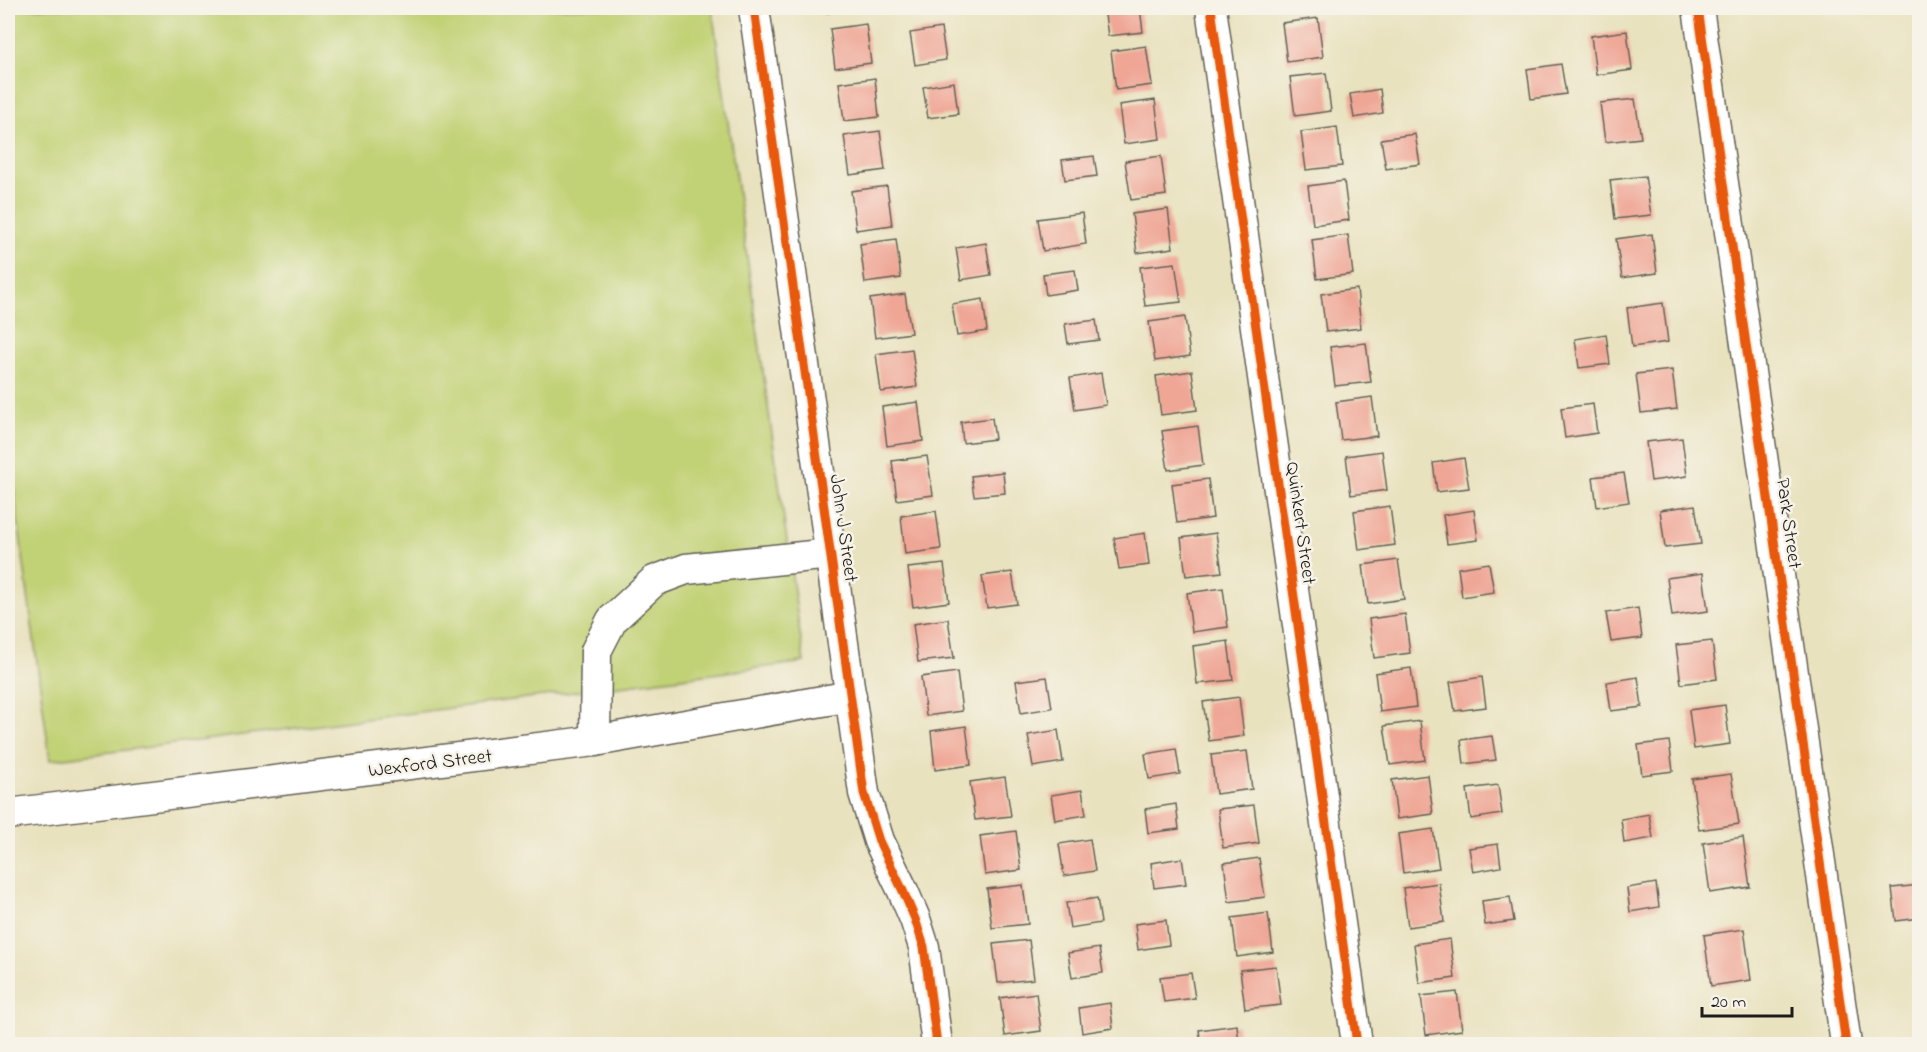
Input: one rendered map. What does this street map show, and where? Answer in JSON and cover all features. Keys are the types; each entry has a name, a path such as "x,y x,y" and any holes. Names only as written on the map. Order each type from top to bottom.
{"street":[{"name":"John J Street","path":"754,8 864,793 879,841 915,920 924,947 937,1044"},
{"name":"Quinkert Street","path":"1211,8 1357,1044"},
{"name":"Park Street","path":"1698,8 1846,1044"},
{"path":"595,741 596,651 612,620 654,581 686,569 831,554"},
{"name":"Wexford Street","path":"8,814 595,741 851,696"}],"green space":[{"path":"8,8 712,8 804,662 50,760 8,445"}],"building":[{"path":"826,8 857,8 857,9 827,13"},
{"path":"1104,8 1140,8 1143,32 1108,36"},
{"path":"1318,18 1323,57 1287,62 1282,23"},
{"path":"866,24 871,63 835,68 830,29"},
{"path":"941,28 946,60 915,65 910,33"},
{"path":"1627,31 1632,70 1596,75 1591,36"},
{"path":"1146,46 1152,85 1116,90 1111,51"},
{"path":"1561,64 1566,94 1531,99 1527,69"},
{"path":"1326,73 1331,111 1295,116 1290,77"},
{"path":"875,78 879,117 844,121 839,83"},
{"path":"954,82 958,114 928,118 923,87"},
{"path":"1380,89 1383,113 1354,118 1350,94"},
{"path":"1635,99 1641,138 1605,142 1600,103"},
{"path":"1155,100 1160,139 1124,144 1119,105"},
{"path":"1337,127 1342,166 1306,170 1301,132"},
{"path":"880,131 885,170 850,175 844,136"},
{"path":"1415,134 1420,164 1386,169 1381,139"},
{"path":"1094,156 1097,176 1065,180 1062,160"},
{"path":"1161,156 1166,195 1131,200 1125,161"},
{"path":"1645,176 1651,215 1615,219 1610,180"},
{"path":"1344,181 1349,220 1313,225 1308,186"},
{"path":"887,186 892,225 856,230 851,191"},
{"path":"1168,209 1173,248 1137,253 1132,214"},
{"path":"1082,213 1086,244 1043,251 1038,219"},
{"path":"1652,234 1657,273 1622,278 1616,239"},
{"path":"1348,235 1353,274 1317,279 1312,240"},
{"path":"896,239 901,278 865,283 860,244"},
{"path":"986,243 991,275 961,280 956,248"},
{"path":"1175,263 1181,302 1145,306 1140,267"},
{"path":"1075,270 1078,290 1046,295 1043,274"},
{"path":"1357,289 1361,328 1326,332 1321,294"},
{"path":"905,294 911,333 875,338 870,299"},
{"path":"983,299 987,331 957,336 952,304"},
{"path":"1663,303 1668,342 1632,347 1627,308"},
{"path":"1185,317 1190,356 1155,361 1149,322"},
{"path":"1096,320 1099,340 1068,344 1065,324"},
{"path":"1606,334 1610,364 1579,368 1575,339"},
{"path":"1366,343 1371,382 1335,386 1330,347"},
{"path":"912,349 917,387 881,392 876,354"},
{"path":"1672,370 1677,409 1641,413 1636,374"},
{"path":"1192,371 1197,410 1161,415 1156,376"},
{"path":"1101,373 1106,405 1075,410 1070,378"},
{"path":"1372,397 1377,436 1341,440 1336,402"},
{"path":"918,402 923,441 887,446 882,407"},
{"path":"1593,404 1597,433 1565,438 1561,408"},
{"path":"992,418 995,439 963,443 961,422"},
{"path":"1198,426 1203,465 1168,470 1162,431"},
{"path":"1682,438 1687,476 1651,481 1646,442"},
{"path":"1382,451 1387,490 1351,495 1346,456"},
{"path":"927,456 933,495 897,500 892,461"},
{"path":"1464,458 1469,488 1437,492 1433,463"},
{"path":"1003,472 1005,493 974,496 971,476"},
{"path":"1624,473 1629,502 1597,507 1593,477"},
{"path":"1208,479 1213,518 1177,523 1172,484"},
{"path":"1695,505 1701,544 1665,548 1660,510"},
{"path":"1390,506 1395,545 1359,550 1354,511"},
{"path":"1474,510 1478,540 1447,544 1443,515"},
{"path":"936,511 941,549 905,554 901,516"},
{"path":"1145,533 1149,565 1119,569 1114,538"},
{"path":"1216,533 1222,572 1186,576 1181,538"},
{"path":"1398,560 1404,599 1368,604 1363,565"},
{"path":"1489,563 1494,592 1462,597 1458,568"},
{"path":"944,564 949,602 913,607 908,568"},
{"path":"1012,572 1017,604 987,608 982,576"},
{"path":"1703,573 1708,611 1672,616 1667,578"},
{"path":"1223,588 1228,627 1192,632 1187,593"},
{"path":"1638,608 1642,638 1611,642 1606,613"},
{"path":"1405,614 1410,653 1374,658 1369,619"},
{"path":"948,619 954,658 918,662 913,624"},
{"path":"1228,641 1233,680 1197,684 1193,646"},
{"path":"1712,641 1717,679 1681,684 1676,645"},
{"path":"1411,668 1416,707 1380,712 1375,673"},
{"path":"957,672 962,711 926,716 921,677"},
{"path":"1047,677 1052,708 1021,713 1016,681"},
{"path":"1482,677 1486,707 1455,711 1450,682"},
{"path":"1638,677 1642,707 1611,711 1607,682"},
{"path":"1239,697 1244,736 1209,741 1203,702"},
{"path":"1725,705 1730,744 1694,749 1689,710"},
{"path":"1420,721 1425,760 1390,765 1384,726"},
{"path":"966,726 971,765 935,770 931,731"},
{"path":"1058,730 1063,762 1033,767 1028,735"},
{"path":"1492,736 1496,760 1464,764 1461,740"},
{"path":"1669,741 1673,771 1642,775 1638,745"},
{"path":"1176,749 1180,774 1149,779 1145,754"},
{"path":"1247,751 1252,789 1216,794 1211,755"},
{"path":"1731,774 1739,824 1699,830 1692,779"},
{"path":"1428,775 1433,814 1397,819 1392,780"},
{"path":"1005,777 1011,816 975,820 970,782"},
{"path":"1498,785 1502,814 1471,819 1467,789"},
{"path":"1082,790 1086,815 1055,820 1051,795"},
{"path":"1176,804 1179,829 1148,833 1145,809"},
{"path":"1254,805 1259,843 1223,848 1218,809"},
{"path":"1649,814 1653,838 1624,843 1621,819"},
{"path":"1433,829 1439,868 1403,873 1398,834"},
{"path":"1016,831 1021,870 985,875 980,836"},
{"path":"1743,837 1750,887 1710,893 1703,843"},
{"path":"1090,839 1095,871 1064,876 1059,844"},
{"path":"1498,844 1501,867 1473,872 1469,848"},
{"path":"1182,858 1186,884 1154,888 1151,863"},
{"path":"1259,858 1265,897 1229,902 1224,863"},
{"path":"1439,883 1444,922 1408,927 1403,888"},
{"path":"1656,883 1659,907 1630,912 1627,888"},
{"path":"1023,885 1028,924 992,928 987,889"},
{"path":"1920,885 1920,918 1896,921 1892,888"},
{"path":"1510,897 1514,921 1485,925 1482,901"},
{"path":"1097,898 1101,923 1070,928 1066,903"},
{"path":"1268,913 1273,952 1237,957 1232,918"},
{"path":"1166,920 1169,945 1138,950 1135,924"},
{"path":"1744,929 1751,980 1711,986 1704,935"},
{"path":"1450,939 1455,978 1419,983 1414,944"},
{"path":"1029,940 1034,979 998,983 993,944"},
{"path":"1099,948 1103,973 1072,978 1068,953"},
{"path":"1276,966 1281,1005 1245,1009 1240,970"},
{"path":"1191,973 1195,998 1164,1002 1160,977"},
{"path":"1457,992 1462,1030 1426,1035 1421,996"},
{"path":"1036,993 1041,1031 1005,1036 1000,998"},
{"path":"1110,1003 1113,1028 1082,1033 1079,1008"},
{"path":"1237,1025 1239,1044 1201,1044 1199,1030"}],"cycle path":[{"path":"754,8 864,793 879,841 915,919 924,947 937,1044"},
{"path":"1211,8 1357,1044"},
{"path":"1698,8 1846,1044"}]}
